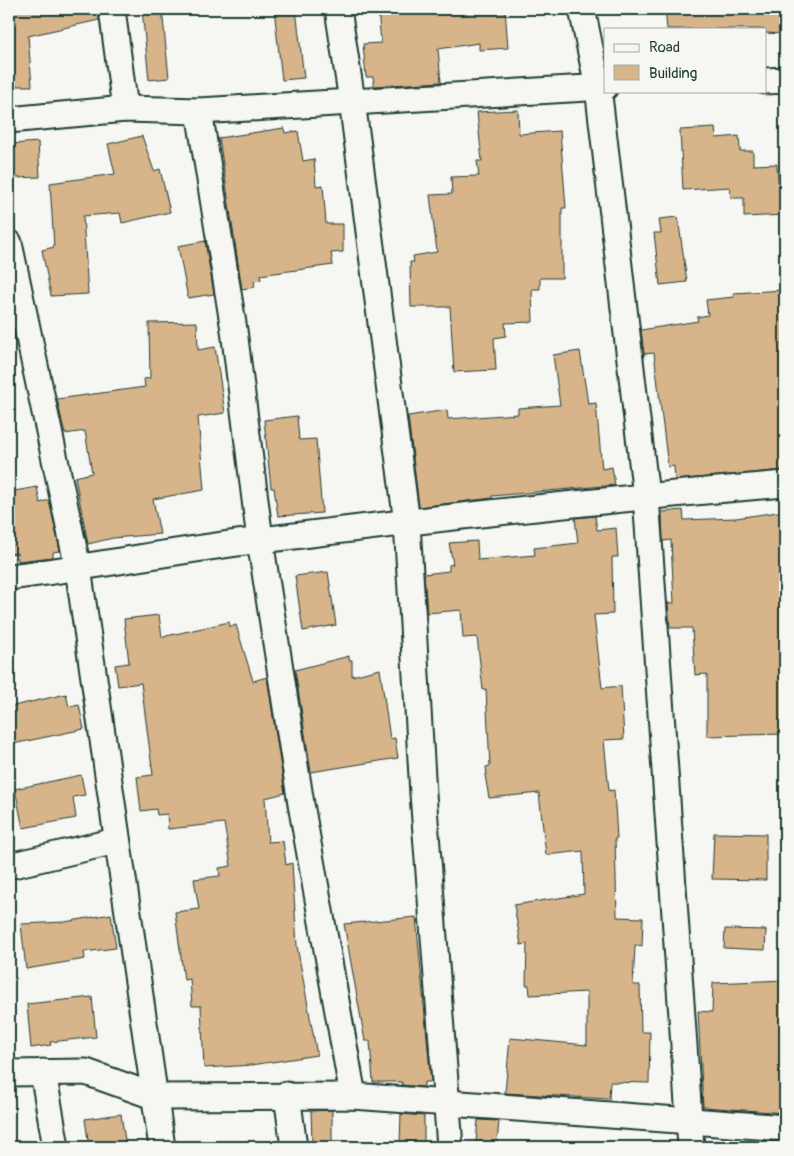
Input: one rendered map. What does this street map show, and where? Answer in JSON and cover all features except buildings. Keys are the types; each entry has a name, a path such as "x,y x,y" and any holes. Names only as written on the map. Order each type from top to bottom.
{"street":[{"path":"112,9 125,109"},
{"path":"338,9 352,101 407,523 423,794 450,1147"},
{"path":"582,9 602,87 646,496 691,1147"},
{"path":"766,81 785,80"},
{"path":"9,120 125,109 199,111 602,87"},
{"path":"199,111 234,330 260,540 301,804 353,1096"},
{"path":"9,243 78,568 116,841 162,1147"},
{"path":"9,577 260,540 646,496 785,484"},
{"path":"9,866 116,841"},
{"path":"43,1072 56,1147"},
{"path":"9,1074 86,1072 156,1097 353,1096 785,1128"},
{"path":"287,1096 294,1147"}]}
